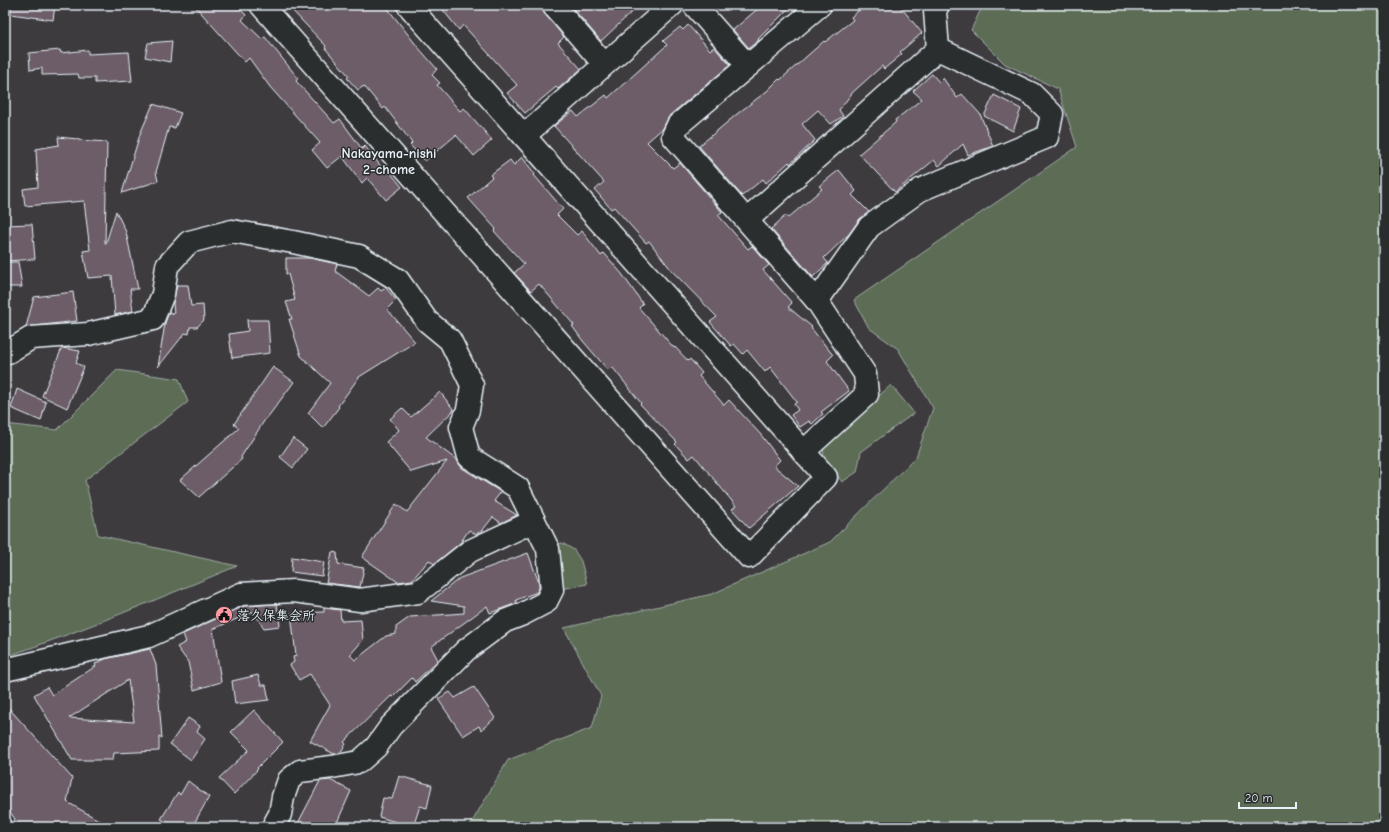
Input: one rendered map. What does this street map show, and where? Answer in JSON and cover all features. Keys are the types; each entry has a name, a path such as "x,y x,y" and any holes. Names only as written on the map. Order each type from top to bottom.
{"street":[{"path":"262,5 749,557 826,477 408,5"},
{"path":"553,5 604,64"},
{"path":"524,136 672,5"},
{"path":"694,5 748,66"},
{"path":"803,452 867,394 866,374 817,301 673,136 678,125 820,5"},
{"path":"938,5 935,11 938,49"},
{"path":"817,301 869,227 920,190 1047,137 1052,114 1032,94 938,49"},
{"path":"747,220 938,49"},
{"path":"5,352 8,352 31,338 88,334 153,319 163,294 167,266 189,242 232,231 358,256 398,280 427,321 450,340 472,385 468,410 461,427 469,457 518,488 548,549 552,590 546,602 523,614 505,621 466,650 391,726 376,747 359,762 300,771 289,780 283,797 280,814 273,827"},
{"path":"5,670 149,636 240,594 294,590 360,600 418,592 470,552 534,521"}],"green space":[{"path":"983,5 1384,5 1384,827 469,827 508,760 592,728 601,696 564,628 712,594 830,542 916,457 933,408 898,349 869,328 854,300 1077,147 1058,89 1005,64 971,30"},
{"path":"117,370 179,379 188,402 85,480 98,535 237,566 93,625 5,657 5,424 57,430"},
{"path":"891,385 914,413 861,452 857,472 842,482 824,458 823,446"},
{"path":"562,543 574,550 581,561 587,584 561,589 555,544"}],"building":[{"path":"11,5 55,5 53,20 11,14"},
{"path":"194,5 236,5 246,15 242,20 262,39 265,37 298,78 296,81 334,123 340,119 362,149 365,146 386,173 389,171 402,187 386,200 367,178 362,183 342,156 327,168 312,150 320,143 270,87 249,58 245,62"},
{"path":"287,5 385,5 437,69 432,75 440,83 437,85 460,111 464,108 492,140 474,156 456,135 425,161 410,145 412,143 385,107 383,109 364,86 358,90 347,78 349,76 325,48 326,46"},
{"path":"439,5 541,5 544,13 564,37 558,43 581,69 558,89 556,87 525,113 507,93 517,85 463,25 459,30"},
{"path":"570,5 639,5 601,41"},
{"path":"762,5 792,5 758,39 759,40 749,48 733,30"},
{"path":"865,5 899,5 922,33 900,52 902,54 884,69 882,66 853,92 839,110 843,116 831,124 818,110 802,124 815,140 790,164 789,162 766,183 763,179 742,196 699,146 767,91 824,41 825,42 853,20 851,17"},
{"path":"688,25 710,50 714,47 730,65 670,115 663,128 647,142 673,168 680,163 722,212 718,215 748,249 752,246 769,265 763,270 792,303 788,307 812,327 811,328 833,355 827,361 849,391 821,412 823,414 812,424 809,421 800,427 791,415 798,410 794,404 797,402 770,367 765,372 747,350 743,354 734,344 731,346 710,322 717,317 672,271 649,241 646,243 614,207 611,209 595,190 604,182 554,126 573,111 578,117 606,95 608,98 667,45 663,41 680,27 683,30"},
{"path":"172,41 170,62 145,57 148,43"},
{"path":"60,50 61,53 88,50 88,54 129,52 132,81 95,83 95,78 79,78 78,74 42,75 42,68 30,70 29,53"},
{"path":"932,74 939,82 943,78 957,98 962,94 980,114 993,146 968,155 963,144 939,166 934,160 895,192 859,154 896,122 895,120 922,99 913,91"},
{"path":"994,95 1021,109 1013,131 984,116"},
{"path":"153,104 181,113 175,128 169,127 156,172 158,181 122,193 140,134"},
{"path":"58,137 107,142 105,243 116,211 126,232 138,289 130,289 133,311 115,315 112,276 88,278 83,251 90,250 84,201 25,206 23,189 38,187 36,149 59,145"},
{"path":"522,157 535,174 534,175 563,209 557,215 577,235 582,231 601,256 604,253 622,274 643,304 639,308 674,348 675,347 688,361 690,359 702,373 699,376 724,405 729,400 761,435 780,460 774,466 798,486 749,528 732,509 736,506 694,455 689,459 675,444 677,442 640,404 641,403 613,368 607,369 583,341 572,326 574,325 539,284 531,291 514,273 524,264 494,231 496,229 468,198 492,177 490,175 510,160 514,165"},
{"path":"839,170 856,191 852,195 869,212 859,220 849,234 824,258 828,263 813,277 771,229 786,215 788,218 822,189 819,186"},
{"path":"32,224 35,259 7,261 5,225"},
{"path":"286,258 310,258 337,264 335,271 369,296 378,288 381,291 386,288 396,300 387,309 415,342 359,377 323,428 308,413 330,383 301,356 289,319 292,319 286,302 295,300 288,274 286,274"},
{"path":"5,262 18,262 22,287 5,287"},
{"path":"177,285 188,285 191,306 203,305 204,320 197,327 190,327 189,334 185,333 158,367 165,323 169,312 174,314 173,303"},
{"path":"73,292 77,321 26,327 34,297"},
{"path":"247,320 268,320 270,353 232,358 229,334 248,331"},
{"path":"62,348 80,351 76,363 84,367 67,408 42,396"},
{"path":"273,367 294,382 266,418 241,457 242,459 199,497 180,480 239,428 234,424"},
{"path":"17,389 46,402 41,421 11,408"},
{"path":"440,392 454,410 426,437 458,461 462,468 501,492 494,501 517,515 501,523 493,517 482,531 476,534 469,530 460,543 434,564 429,560 412,580 398,582 362,557 396,504 407,512 447,461 411,472 386,442 399,430 390,419 402,408 411,417"},
{"path":"293,438 307,449 293,468 280,457"},
{"path":"332,552 337,553 338,564 364,568 360,587 326,583"},
{"path":"528,553 539,583 537,592 516,600 517,603 490,613 487,606 431,647 438,660 415,682 412,678 393,697 391,696 344,742 346,744 340,753 334,754 310,741 330,705 310,674 299,680 290,665 294,662 293,657 296,656 291,613 324,612 324,608 340,610 341,621 361,620 363,640 350,655 355,660 386,636 396,634 396,627 410,617 464,613 464,606 431,601 460,578"},
{"path":"292,557 324,562 322,576 291,572"},
{"path":"277,604 280,626 264,628 253,612 213,629 221,682 194,690 188,662 177,647 186,642 183,634 244,606"},
{"path":"150,649 156,665 162,738 159,736 159,751 114,753 113,760 72,760 34,695 47,687 52,695 96,666 95,664 105,659","holes":["128,680 134,722 69,718"]},
{"path":"258,675 261,685 266,685 269,700 235,704 232,681"},
{"path":"474,687 495,718 481,730 479,726 463,736 438,699 450,692 455,698"},
{"path":"5,704 72,778 67,802 111,827 12,827 15,819 5,805"},
{"path":"254,710 283,742 234,794 219,778 249,750 231,732"},
{"path":"188,718 200,726 197,732 205,739 191,760 170,744"},
{"path":"399,776 432,785 427,808 420,806 413,827 379,817 383,798 392,799"},
{"path":"330,780 351,791 335,827 296,827 320,781"},
{"path":"188,781 209,797 192,827 175,827 161,819 178,792 180,795"}],"place":[{"name":"落久保集会所","path":"224,615"}],"district":[{"name":"Nakayama-nishi 2-chome","path":"389,162"}]}
